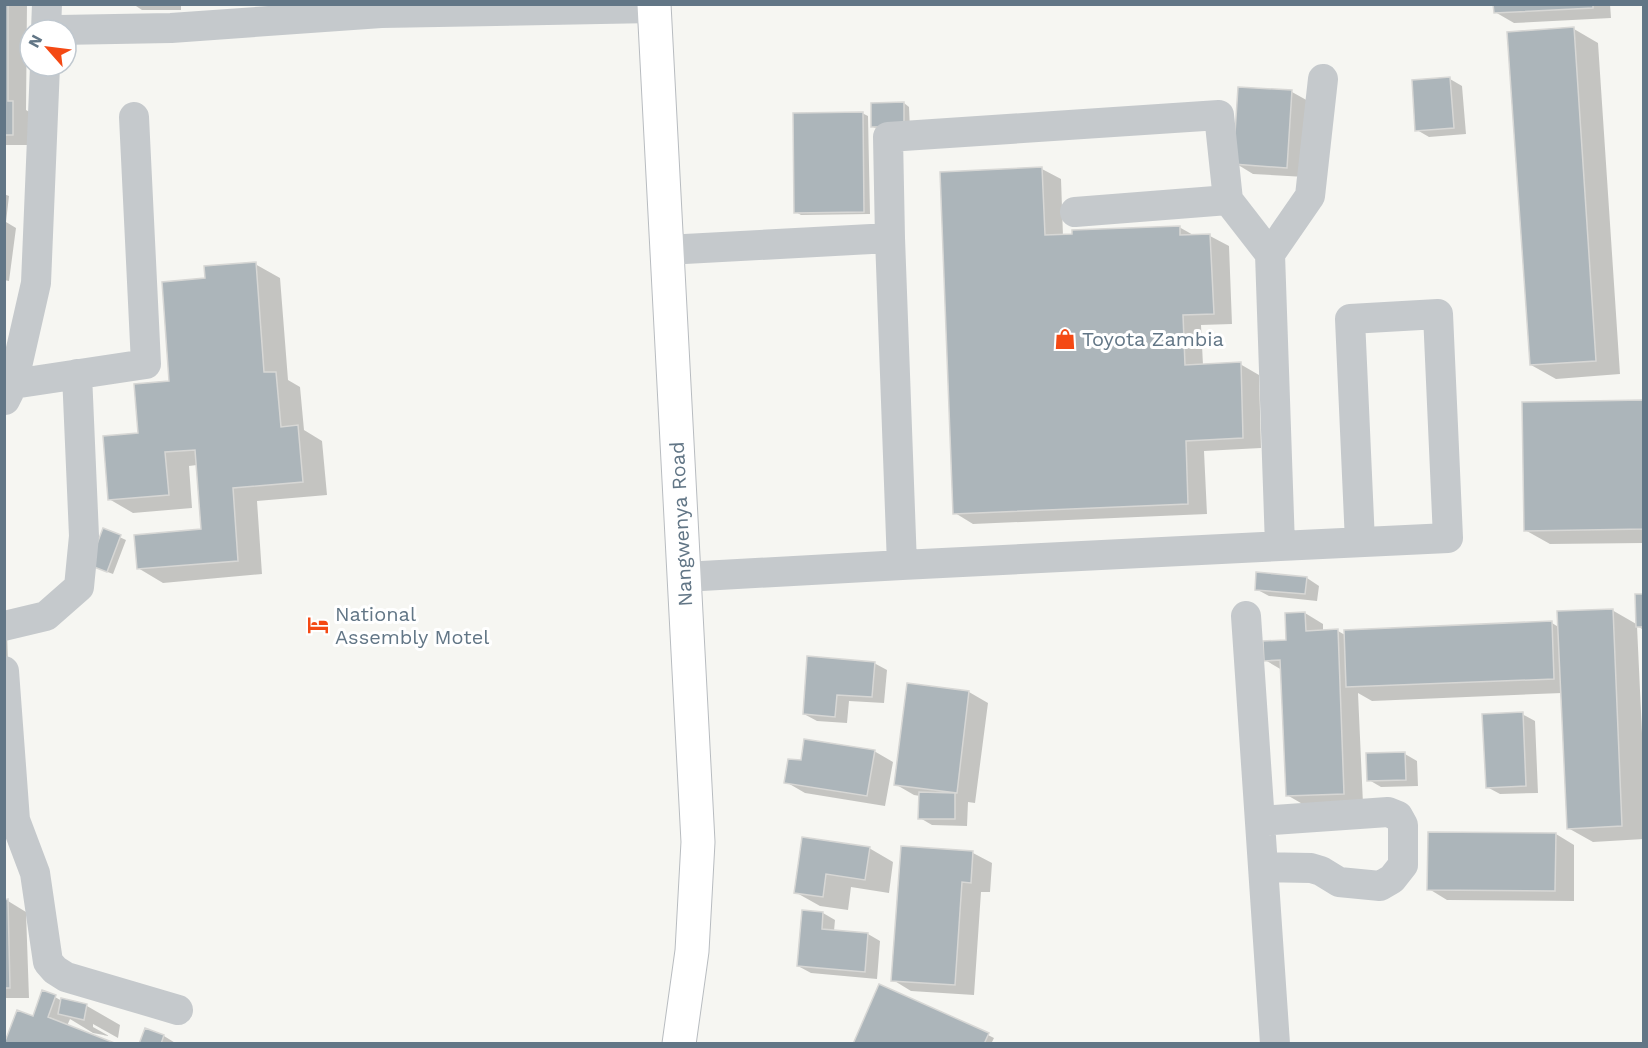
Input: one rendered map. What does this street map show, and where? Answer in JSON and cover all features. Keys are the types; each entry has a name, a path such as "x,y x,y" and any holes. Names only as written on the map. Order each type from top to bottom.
{"main road":[{"name":"Nangwenya Road","path":"654,6 698,842 692,951 679,1044"}],"lane":[{"path":"78,30 171,28 379,9 654,6"},
{"path":"45,78 36,283 9,392 77,374 146,364 134,117"},
{"path":"1270,254 1310,196 1323,79"},
{"path":"902,565 888,137 1219,115 1228,200 1270,254 1280,546"},
{"path":"1075,212 1228,200"},
{"path":"666,250 890,238"},
{"path":"684,577 1448,538 1438,314 1350,319 1360,542"},
{"path":"4,626 46,616 79,587 84,536 77,374"},
{"path":"1246,616 1275,1044"},
{"path":"4,671 15,820 35,873 48,962 66,977 178,1010"},
{"path":"1260,821 1388,812 1398,816 1403,825 1403,865 1392,879 1380,886 1339,882 1311,868 1263,867"}],"building":[{"path":"4,4 8,4 8,101 13,101 13,135 4,135"},
{"path":"1493,4 1593,4 1593,8 1494,13"},
{"path":"1574,27 1596,361 1530,365 1507,32"},
{"path":"1450,77 1454,128 1415,131 1412,80"},
{"path":"1238,87 1292,90 1287,168 1233,164"},
{"path":"904,102 904,127 871,127 871,103"},
{"path":"863,112 864,212 794,213 793,113"},
{"name":"Toyota Zambia","path":"1042,167 1045,235 1072,234 1072,230 1180,226 1180,235 1210,234 1214,314 1183,315 1185,365 1241,362 1243,438 1186,441 1188,504 953,514 940,172"},
{"path":"256,262 264,372 276,372 281,427 298,425 303,482 233,488 238,561 137,569 134,535 201,529 195,450 165,452 169,495 108,500 103,436 138,433 134,384 169,381 162,282 205,278 204,266"},
{"path":"1644,400 1644,529 1524,531 1522,402"},
{"path":"103,528 121,535 107,572 89,565"},
{"path":"1256,572 1307,577 1305,594 1255,590"},
{"path":"1635,594 1644,594 1644,627 1636,627"},
{"path":"1613,609 1622,826 1567,829 1557,611"},
{"path":"1305,612 1306,631 1338,629 1344,794 1286,796 1280,660 1264,661 1263,641 1286,640 1285,613"},
{"path":"1552,621 1554,679 1346,687 1344,630"},
{"path":"807,656 875,662 872,697 837,695 835,717 803,714"},
{"path":"907,683 969,691 957,793 894,785"},
{"path":"1523,712 1526,786 1486,788 1482,714"},
{"path":"804,739 875,750 867,796 784,783 788,759 801,760"},
{"path":"1405,752 1406,780 1367,781 1366,753"},
{"path":"919,792 955,793 955,819 918,819"},
{"path":"1428,832 1556,833 1555,891 1427,890"},
{"path":"802,837 870,847 865,880 826,874 823,897 794,893"},
{"path":"901,846 973,851 971,883 962,882 955,985 891,981"},
{"path":"8,899 10,988 4,988 4,900"},
{"path":"802,910 823,912 822,929 868,933 865,972 797,966"},
{"path":"879,984 989,1033 984,1044 853,1044"},
{"path":"42,990 56,995 48,1017 117,1044 4,1044 17,1010 33,1016"},
{"path":"61,998 87,1004 84,1020 58,1014"},
{"path":"145,1028 164,1035 161,1044 139,1044"}],"place":[{"name":"Toyota Zambia","path":"1065,339"},
{"name":"National Assembly Motel","path":"318,625"}]}
